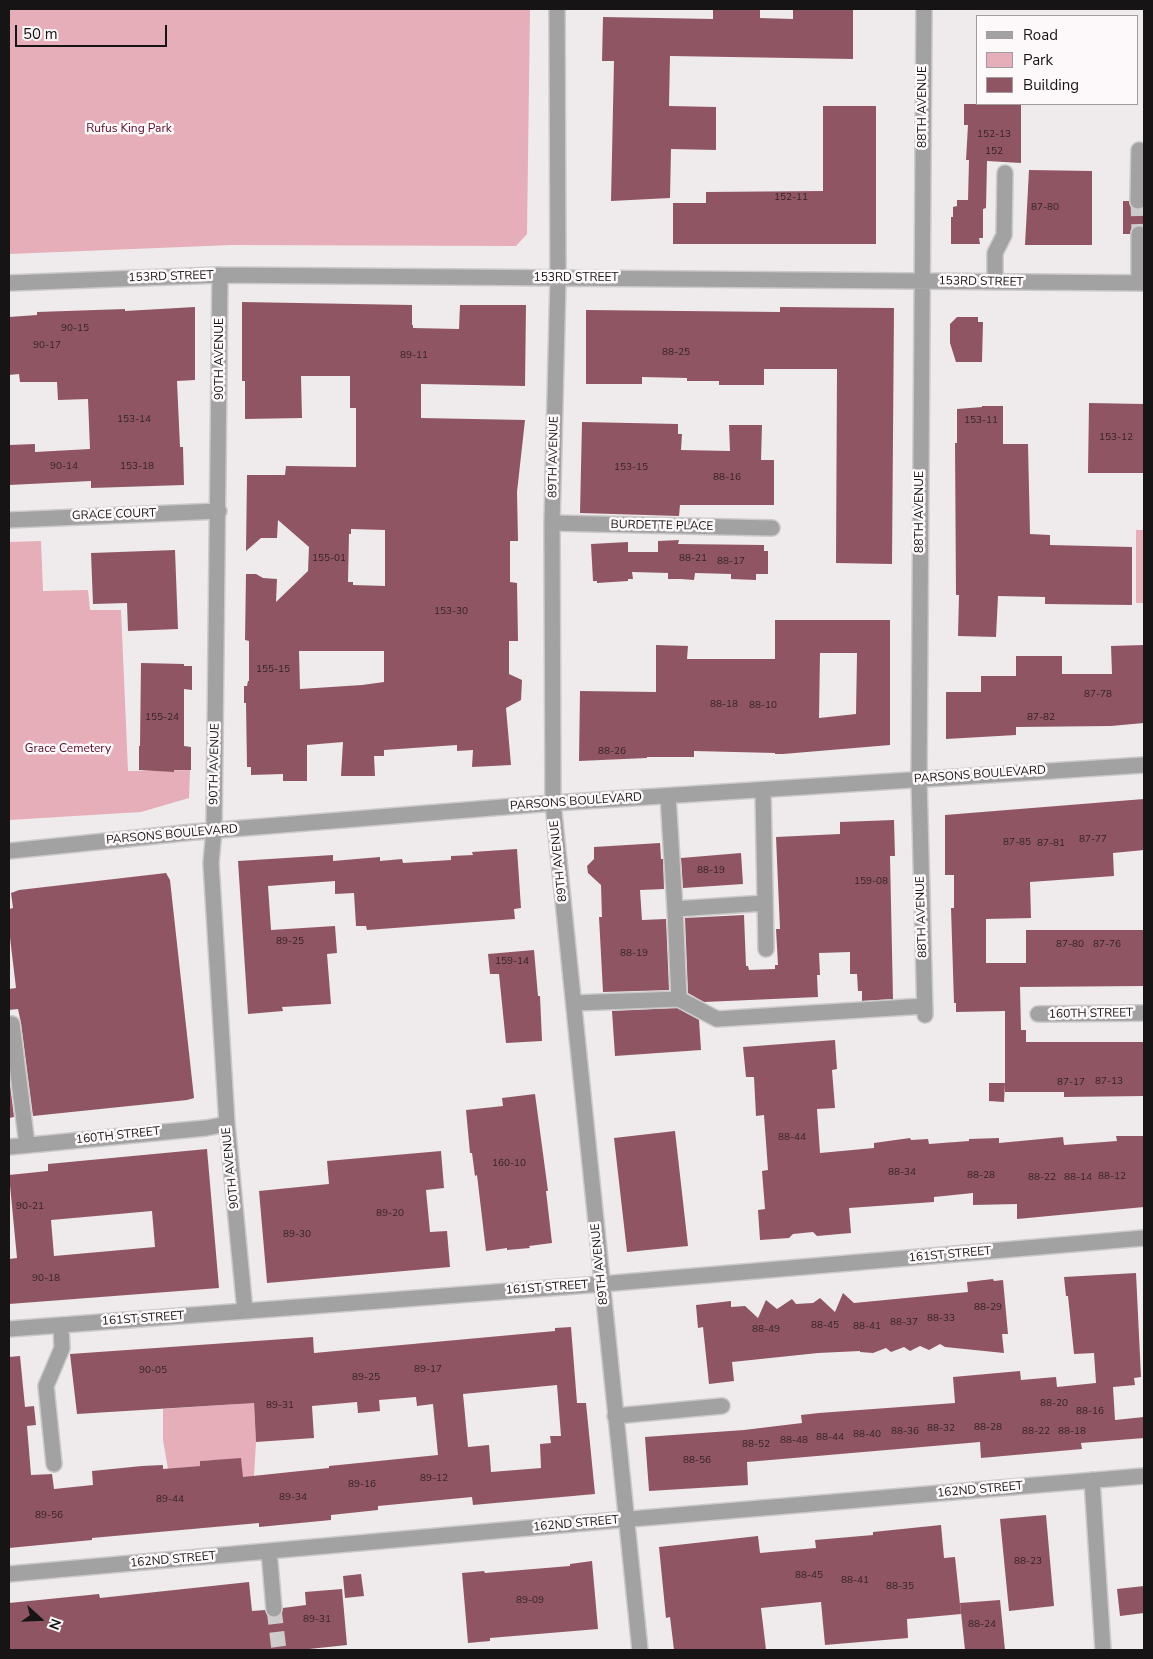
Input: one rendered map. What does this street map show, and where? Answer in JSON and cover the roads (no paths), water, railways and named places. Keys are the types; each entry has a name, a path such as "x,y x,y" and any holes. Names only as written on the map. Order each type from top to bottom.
{"street":[{"name":"89TH AVENUE","path":"557,9 558,278 552,523 554,803 640,1650"},
{"name":"88TH AVENUE","path":"679,999 716,1019 925,1010 918,780 924,9"},
{"path":"1138,150 1138,200"},
{"path":"995,282 995,253 1004,235 1005,173"},
{"path":"1139,234 1142,283"},
{"name":"153RD STREET","path":"9,283 220,275 1142,283"},
{"name":"90TH AVENUE","path":"220,275 219,511 214,830 211,862 227,1124 245,1312"},
{"name":"GRACE COURT","path":"9,520 219,511"},
{"name":"BURDETTE PLACE","path":"552,523 772,528"},
{"name":"PARSONS BOULEVARD","path":"9,851 214,830 554,803 1144,765"},
{"path":"763,790 766,949"},
{"path":"574,1003 679,999 668,796"},
{"path":"675,909 765,903"},
{"name":"160TH STREET","path":"1038,1014 1144,1013"},
{"path":"9,1024 12,1024 27,1146"},
{"name":"160TH STREET","path":"9,1147 206,1128 227,1124"},
{"name":"161ST STREET","path":"9,1329 602,1284 1144,1238"},
{"path":"54,1464 46,1386 62,1348 61,1325"},
{"path":"615,1416 722,1406"},
{"name":"162ND STREET","path":"9,1574 1144,1476"},
{"path":"1092,1480 1103,1650"},
{"path":"269,1551 274,1609"}],"tunnel":[{"path":"1138,201 1139,234"},
{"path":"274,1609 279,1650"}],"park label":[{"name":"Rufus King Park","path":"129,129"},
{"name":"Grace Cemetery","path":"68,749"}]}
